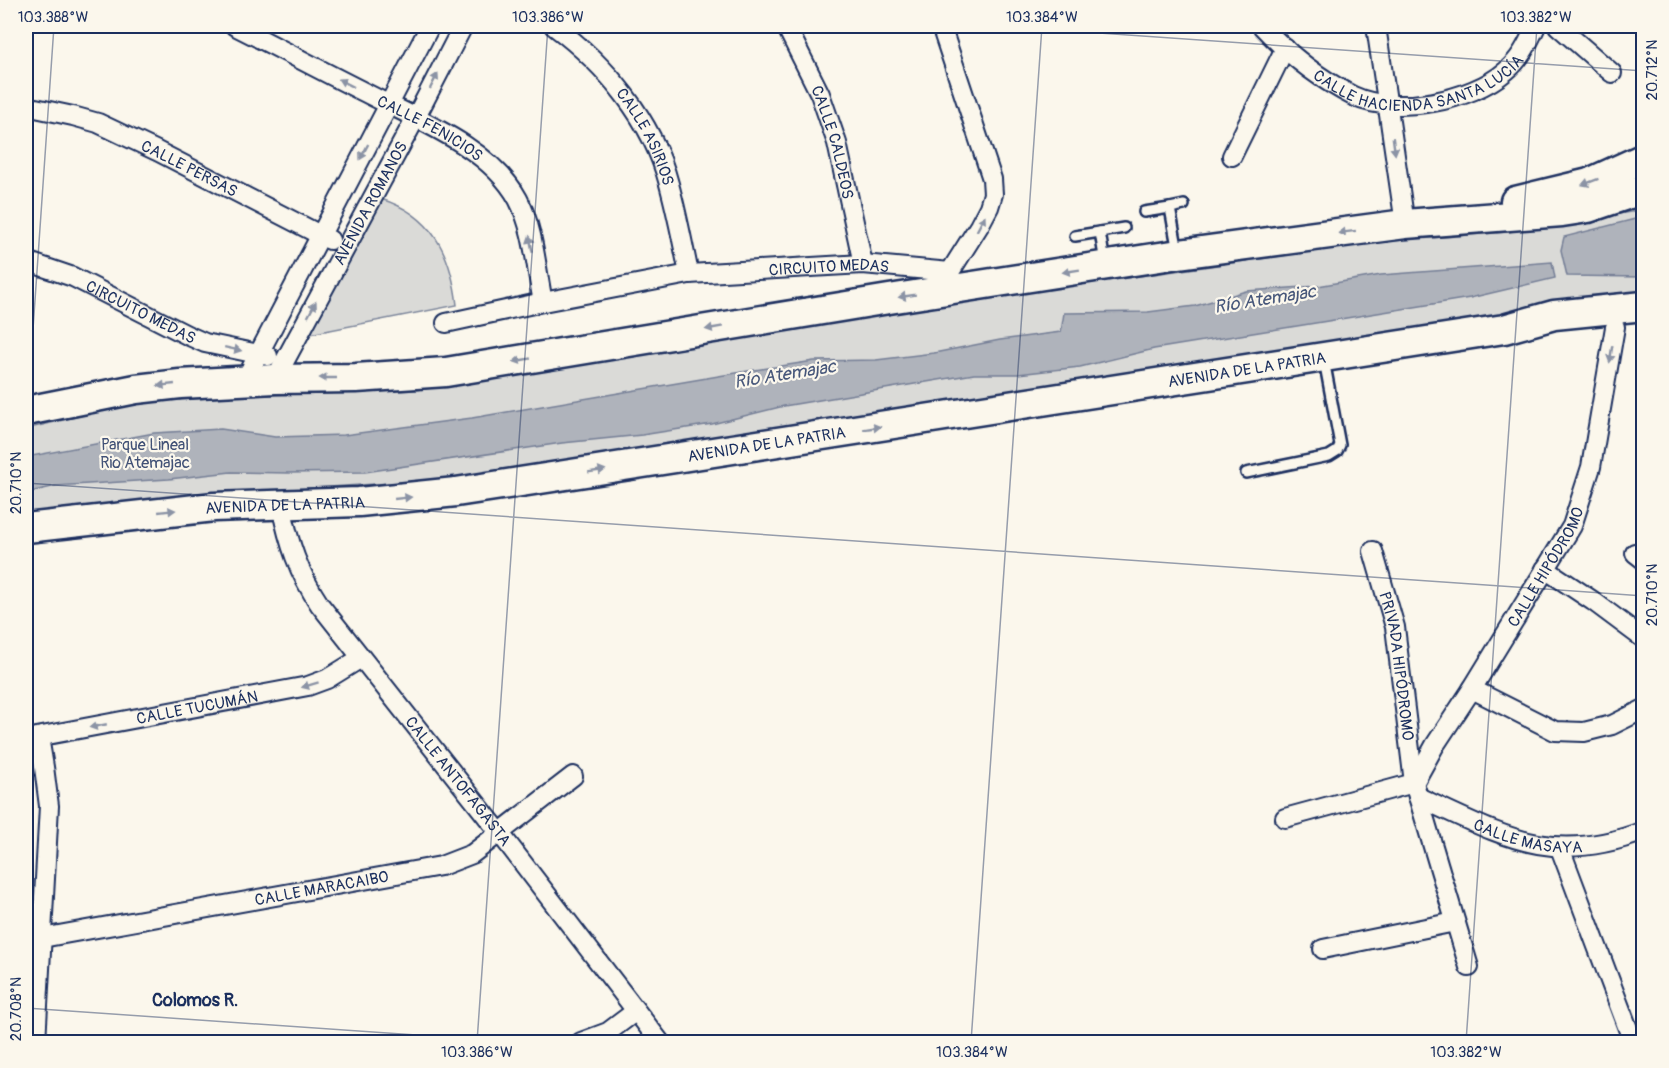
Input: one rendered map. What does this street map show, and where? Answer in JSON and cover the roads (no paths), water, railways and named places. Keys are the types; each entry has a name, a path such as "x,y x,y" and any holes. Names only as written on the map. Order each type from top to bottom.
{"main road":[{"path":"1405,224 1454,211 1589,183 1644,158"},
{"path":"26,411 105,394 180,384 246,380 280,369 356,378 446,372 957,280 1106,266 1405,224 1562,212 1599,205 1644,189"},
{"name":"AVENIDA DE LA PATRIA","path":"26,528 214,507 359,502 456,492 1504,329 1554,315 1644,306"},
{"name":"AVENIDA DE LA PATRIA","path":"1504,329 1555,331 1644,325"},
{"path":"26,423 65,414 105,394"},
{"path":"26,512 128,516"}],"street":[{"name":"CALLE FENICIOS","path":"236,26 415,119 469,149 494,168 518,201 528,229 543,302"},
{"name":"AVENIDA ROMANOS","path":"246,380 430,26"},
{"name":"AVENIDA ROMANOS","path":"280,369 463,26"},
{"name":"CALLE ASIRIOS","path":"554,26 578,44 602,67 626,97 647,130 669,182 689,274"},
{"name":"CALLE CALDEOS","path":"786,26 820,94 837,143 863,264"},
{"path":"941,26 992,179 993,194 957,280"},
{"name":"CALLE HACIENDA SANTA LUCÍA","path":"1262,26 1311,68 1354,96 1388,106 1454,98 1483,86 1506,72 1523,54 1536,26"},
{"path":"1376,26 1405,224"},
{"path":"1558,26 1612,73"},
{"path":"1232,156 1285,48"},
{"name":"CALLE PERSAS","path":"26,106 98,123 158,151 345,248"},
{"name":"CIRCUITO MEDAS","path":"26,261 73,277 187,335 205,342 258,354 280,369"},
{"name":"CIRCUITO MEDAS","path":"446,323 689,274 863,264 957,280"},
{"name":"CALLE HIPÓDROMO","path":"1416,790 1436,745 1572,526 1591,467 1616,327"},
{"name":"CALLE ANTOFAGASTA","path":"281,505 294,558 306,583 660,1042"},
{"name":"PRIVADA HIPÓDROMO","path":"1373,551 1395,627 1416,790 1469,967"},
{"path":"1545,569 1643,638"},
{"name":"CALLE TUCUMÁN","path":"32,738 308,686 327,679 362,658"},
{"path":"1472,689 1555,731 1584,732 1612,725 1644,709"},
{"path":"32,738 45,766 49,806 36,1042"},
{"name":"CALLE MARACAIBO","path":"42,938 441,866 472,854 573,776"},
{"path":"1285,818 1416,790"},
{"name":"CALLE MASAYA","path":"1416,790 1498,832 1536,845 1560,848 1587,847 1608,843 1644,831"},
{"path":"1560,848 1633,1042"},
{"path":"1323,949 1455,922"},
{"path":"581,1042 608,1032 636,1011"}],"lane":[{"path":"1144,212 1185,205"},
{"path":"1170,208 1179,254"},
{"path":"1075,236 1124,228"},
{"path":"1100,232 1106,266"},
{"path":"1246,472 1329,456 1337,451 1340,445 1323,357"}],"water":[{"path":"1643,217 1643,277 1567,276 1561,250 1564,237"},
{"name":"Río Atemajac","path":"1552,262 1555,278 1470,298 1154,349 1080,367 1018,374 974,374 784,406 712,424 642,435 562,443 365,472 231,472 169,479 56,486 26,493 26,457 154,433 221,429 275,437 344,435 472,418 814,361 876,360 1061,332 1064,313 1148,312 1195,306 1246,291 1318,286 1381,275"}],"district":[{"name":"Colomos R.","path":"195,1000"}],"park label":[{"name":"Parque Lineal Rio Atemajac","path":"145,453"}]}
